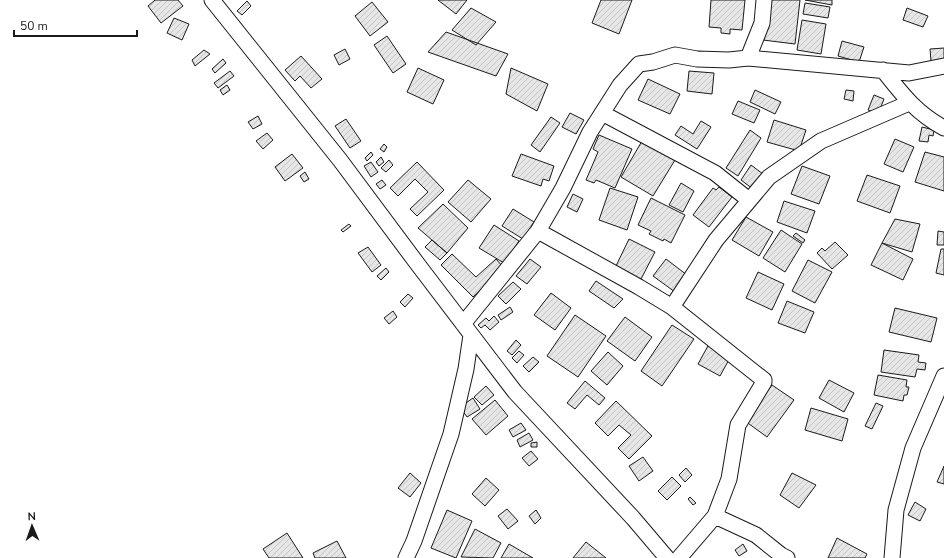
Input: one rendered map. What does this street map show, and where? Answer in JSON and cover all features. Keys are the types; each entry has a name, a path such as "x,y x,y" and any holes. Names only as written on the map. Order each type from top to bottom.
{"street":[{"path":"212,0 340,160 515,392 633,518 667,558"},
{"path":"748,58 762,23 764,0"},
{"path":"406,558 414,541 450,434 466,369 467,329 538,231 563,188 590,132 620,85 638,64 653,62 675,55 697,59 729,60 748,58 908,73 944,66"},
{"path":"883,70 909,103 933,122 944,128"},
{"path":"672,307 716,240 769,177 821,142 909,103"},
{"path":"602,113 715,173 749,200"},
{"path":"538,231 672,307 764,380 738,425 729,479 715,516 679,558"},
{"path":"892,558 896,510 913,448 944,376"},
{"path":"715,516 756,535 781,555 788,558"}],"building":[{"path":"155,0 178,0 183,6 161,23 148,6"},
{"path":"438,0 467,0 456,14"},
{"path":"601,0 632,0 619,34 592,23"},
{"path":"711,0 745,0 742,30 730,29 730,34 721,33 721,28 709,27"},
{"path":"766,0 800,0 795,44 763,40 767,7"},
{"path":"805,0 832,0 832,5"},
{"path":"247,1 251,6 242,15 237,11"},
{"path":"372,2 388,22 370,36 355,16"},
{"path":"805,3 830,7 828,18 803,14"},
{"path":"471,8 496,22 476,45 452,30"},
{"path":"907,8 928,16 923,27 903,20"},
{"path":"174,18 189,24 182,40 167,33"},
{"path":"802,20 826,24 821,54 797,50"},
{"path":"446,32 508,54 496,76 428,52"},
{"path":"387,36 406,64 393,73 374,45"},
{"path":"842,41 864,47 859,62 838,56"},
{"path":"944,48 944,60 931,61 930,49"},
{"path":"345,49 350,59 339,65 334,55"},
{"path":"204,50 210,54 195,66 192,60"},
{"path":"301,56 322,79 311,88 300,76 295,81 285,70"},
{"path":"223,59 226,63 215,73 212,69"},
{"path":"418,68 444,80 433,104 407,92"},
{"path":"511,68 548,84 537,111 506,94"},
{"path":"230,71 234,76 218,88 214,83"},
{"path":"689,71 714,73 712,94 687,91"},
{"path":"648,79 680,94 670,114 638,100"},
{"path":"227,85 230,90 223,95 220,90"},
{"path":"755,90 781,102 775,114 750,102"},
{"path":"846,90 854,91 853,101 844,99"},
{"path":"874,95 884,99 878,114 868,110"},
{"path":"738,101 760,110 754,123 732,114"},
{"path":"570,113 584,120 576,134 562,127"},
{"path":"258,116 262,124 253,129 248,122"},
{"path":"551,117 560,123 540,152 531,145"},
{"path":"346,119 361,141 350,148 335,126"},
{"path":"774,120 806,130 799,151 767,142"},
{"path":"701,121 711,127 697,149 675,135 681,126 693,134"},
{"path":"922,127 934,130 933,136 929,135 928,142 919,141"},
{"path":"750,130 761,138 738,176 726,168"},
{"path":"267,133 273,140 263,149 256,141"},
{"path":"599,135 632,149 615,188 596,180 594,183 586,180 598,152 593,149"},
{"path":"895,139 914,147 903,172 884,164"},
{"path":"642,141 675,160 653,196 621,177"},
{"path":"384,144 387,147 384,152 380,149"},
{"path":"371,152 373,155 367,161 365,158"},
{"path":"925,152 944,157 944,191 915,182"},
{"path":"292,154 303,168 285,181 275,167"},
{"path":"521,154 554,166 549,181 543,179 541,186 512,176"},
{"path":"381,157 384,162 379,166 376,162"},
{"path":"389,160 393,165 386,172 381,168"},
{"path":"371,162 378,172 371,177 364,166"},
{"path":"417,162 444,190 417,216 410,209 428,192 415,179 398,196 390,188"},
{"path":"751,165 763,174 753,189 741,180"},
{"path":"802,166 830,176 819,204 791,194"},
{"path":"305,172 309,179 304,182 300,176"},
{"path":"867,175 900,186 890,213 857,201"},
{"path":"382,180 386,185 380,189 376,184"},
{"path":"468,180 491,199 471,222 448,202"},
{"path":"681,183 694,191 683,212 669,205"},
{"path":"719,187 732,197 709,227 693,215 713,188 716,190"},
{"path":"610,188 638,197 627,230 599,220"},
{"path":"573,194 583,199 577,212 567,207"},
{"path":"651,198 685,215 671,243 649,234 651,231 638,225"},
{"path":"784,201 815,211 807,233 777,222"},
{"path":"443,204 468,228 447,253 418,228"},
{"path":"513,209 534,222 523,239 502,226"},
{"path":"746,217 773,232 759,256 732,240"},
{"path":"895,219 920,224 912,252 882,243"},
{"path":"349,224 351,226 343,232 341,230"},
{"path":"494,225 519,241 504,263 479,248"},
{"path":"781,230 802,244 785,272 763,258"},
{"path":"938,231 944,232 944,245 937,245"},
{"path":"796,233 805,240 803,243 793,236"},
{"path":"629,239 655,252 640,281 615,268"},
{"path":"432,240 447,253 440,260 425,247"},
{"path":"835,242 848,255 832,269 817,253 822,248 825,251"},
{"path":"882,243 913,259 903,280 871,265"},
{"path":"368,247 381,265 372,272 358,253"},
{"path":"941,249 944,249 944,275 936,273"},
{"path":"452,254 476,277 496,259 504,268 473,297 441,265"},
{"path":"530,259 541,267 527,284 516,276"},
{"path":"666,259 687,275 675,292 653,276"},
{"path":"808,260 832,272 815,303 792,291"},
{"path":"386,268 389,272 381,280 377,276"},
{"path":"758,272 784,284 772,310 746,298"},
{"path":"596,281 623,299 614,308 589,291"},
{"path":"513,282 521,289 506,304 498,296"},
{"path":"551,293 571,308 555,330 534,315"},
{"path":"408,294 413,298 405,307 400,302"},
{"path":"787,301 814,312 805,333 778,323"},
{"path":"510,307 513,312 501,320 498,315"},
{"path":"895,308 937,318 931,342 889,332"},
{"path":"393,311 397,317 389,324 384,318"},
{"path":"575,315 606,336 578,377 547,356"},
{"path":"494,316 499,322 490,330 485,325 481,328 478,325 486,318 489,321"},
{"path":"625,317 652,337 635,361 607,341"},
{"path":"672,325 694,339 662,386 641,371"},
{"path":"516,340 521,345 512,355 507,351"},
{"path":"709,344 731,356 720,376 698,364"},
{"path":"884,350 919,355 918,362 926,363 925,370 917,369 915,377 881,372"},
{"path":"519,351 524,355 517,363 512,358"},
{"path":"608,352 623,366 607,385 591,371"},
{"path":"533,357 539,362 529,372 523,366"},
{"path":"878,375 907,380 906,387 909,387 907,395 904,395 903,401 874,395"},
{"path":"829,380 854,393 844,412 819,398"},
{"path":"585,381 605,398 599,405 587,395 575,409 567,403"},
{"path":"772,385 794,400 767,437 745,421"},
{"path":"486,386 494,395 482,405 474,397"},
{"path":"473,398 480,409 467,417 460,407"},
{"path":"495,400 508,416 486,435 472,419"},
{"path":"616,401 652,436 629,459 618,448 631,435 619,425 608,436 595,423"},
{"path":"876,403 883,406 872,429 865,426"},
{"path":"811,408 848,419 842,441 805,430"},
{"path":"521,423 526,430 513,437 509,430"},
{"path":"529,433 533,440 520,447 517,440"},
{"path":"537,442 537,447 531,447 531,443"},
{"path":"531,451 538,459 529,466 522,458"},
{"path":"643,457 653,471 639,481 629,466"},
{"path":"944,466 944,484 937,482"},
{"path":"686,468 692,475 685,482 679,475"},
{"path":"410,473 421,483 410,497 398,488"},
{"path":"792,473 816,485 799,508 780,495"},
{"path":"672,477 681,486 667,500 658,491"},
{"path":"486,478 499,490 485,506 472,494"},
{"path":"690,497 696,503 693,505 688,499"},
{"path":"915,502 926,509 920,521 908,515"},
{"path":"507,509 518,521 508,529 498,516"},
{"path":"447,510 472,521 456,558 431,548"},
{"path":"536,510 541,518 535,524 529,516"},
{"path":"475,529 501,543 493,558 461,557"},
{"path":"287,533 303,558 269,558 263,549"},
{"path":"837,538 867,554 865,558 828,558"},
{"path":"337,541 346,558 315,558 313,553"},
{"path":"586,542 606,558 573,558"},
{"path":"509,544 533,558 501,558"},
{"path":"743,544 747,551 739,556 735,550"}]}
